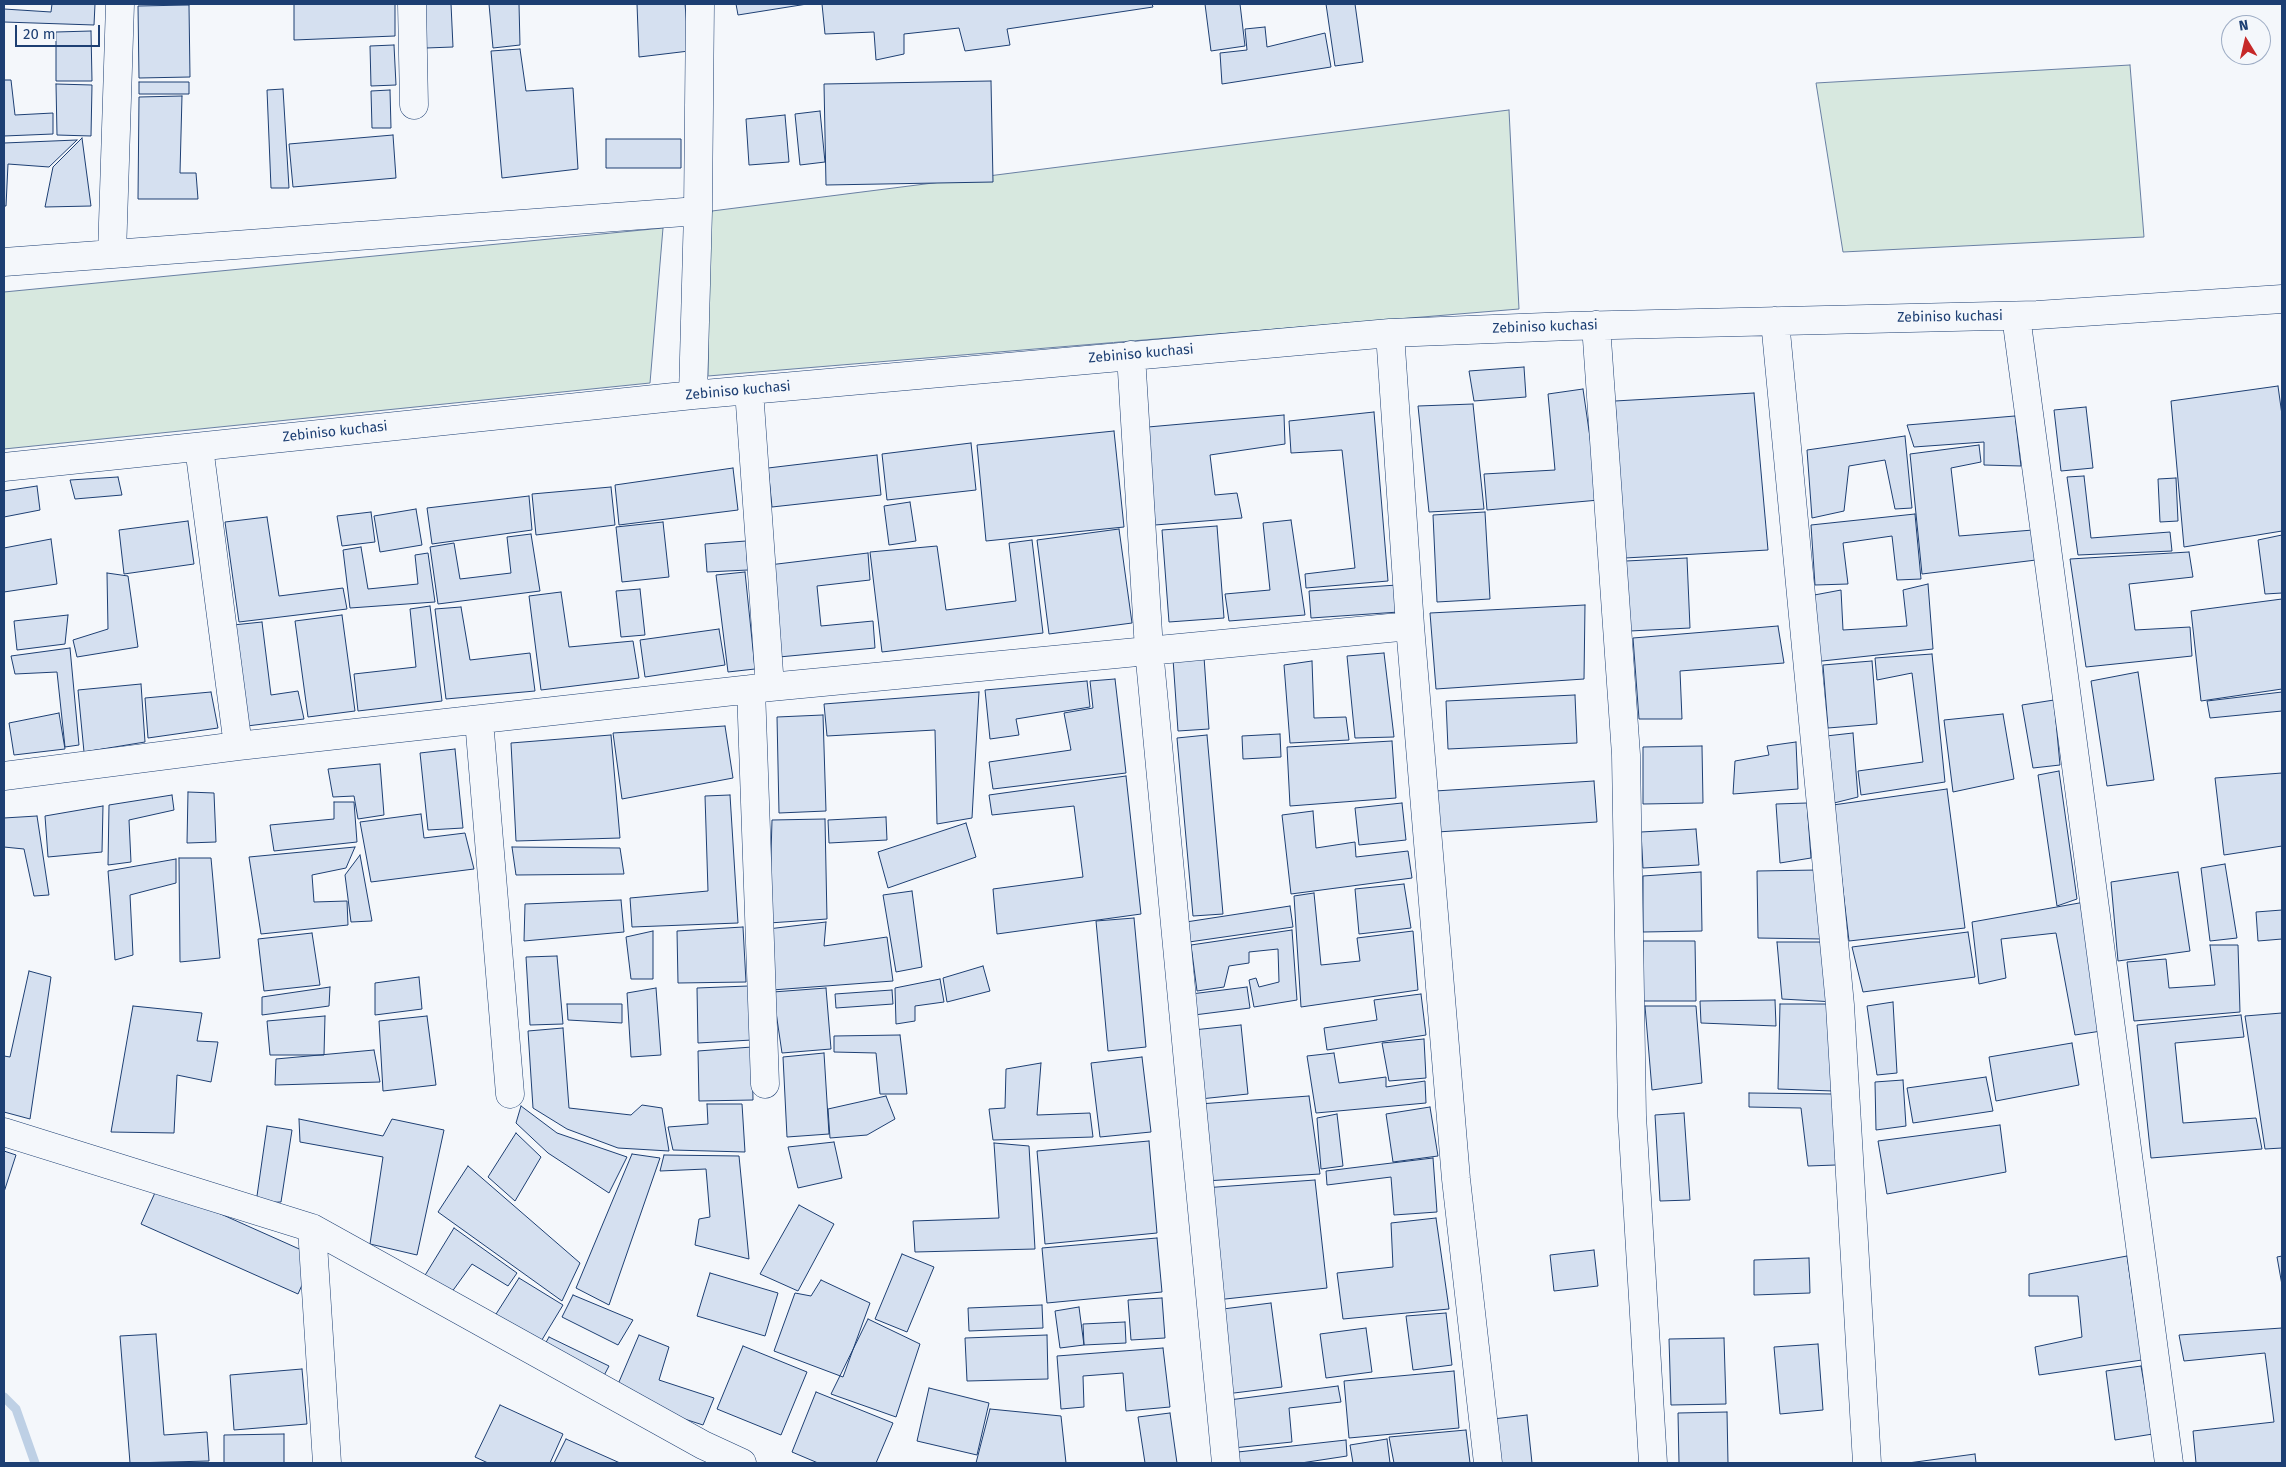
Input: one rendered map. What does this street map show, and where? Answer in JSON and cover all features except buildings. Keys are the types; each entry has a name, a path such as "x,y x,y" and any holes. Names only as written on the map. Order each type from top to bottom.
{"street":[{"path":"112,254 120,4"},
{"path":"412,4 414,105"},
{"path":"693,395 698,211 700,4"},
{"path":"4,262 698,211"},
{"name":"Zebiniso kuchasi","path":"4,467 693,395 1390,333 1596,325 2016,316 2282,299"},
{"path":"2016,316 2169,1463"},
{"path":"1775,321 1840,1005 1867,1463"},
{"path":"1596,325 1626,756 1632,1116 1653,1463"},
{"path":"1390,333 1410,626 1456,1179 1488,1463"},
{"path":"1131,355 1149,650 1226,1463"},
{"path":"748,390 761,688 765,1084"},
{"path":"199,447 238,746"},
{"path":"4,776 238,746 761,688 1410,626"},
{"path":"478,720 510,1094"},
{"path":"4,1132 312,1228 700,1454 742,1463"},
{"path":"312,1228 328,1463"}],"shaded area":[{"path":"2130,65 2144,237 1843,252 1816,83"},
{"path":"1509,110 1519,309 708,376 708,227 712,211"},
{"path":"663,228 650,383 4,449 4,292"}],"waterway":[{"path":"4,1397 16,1409 35,1463"}]}
